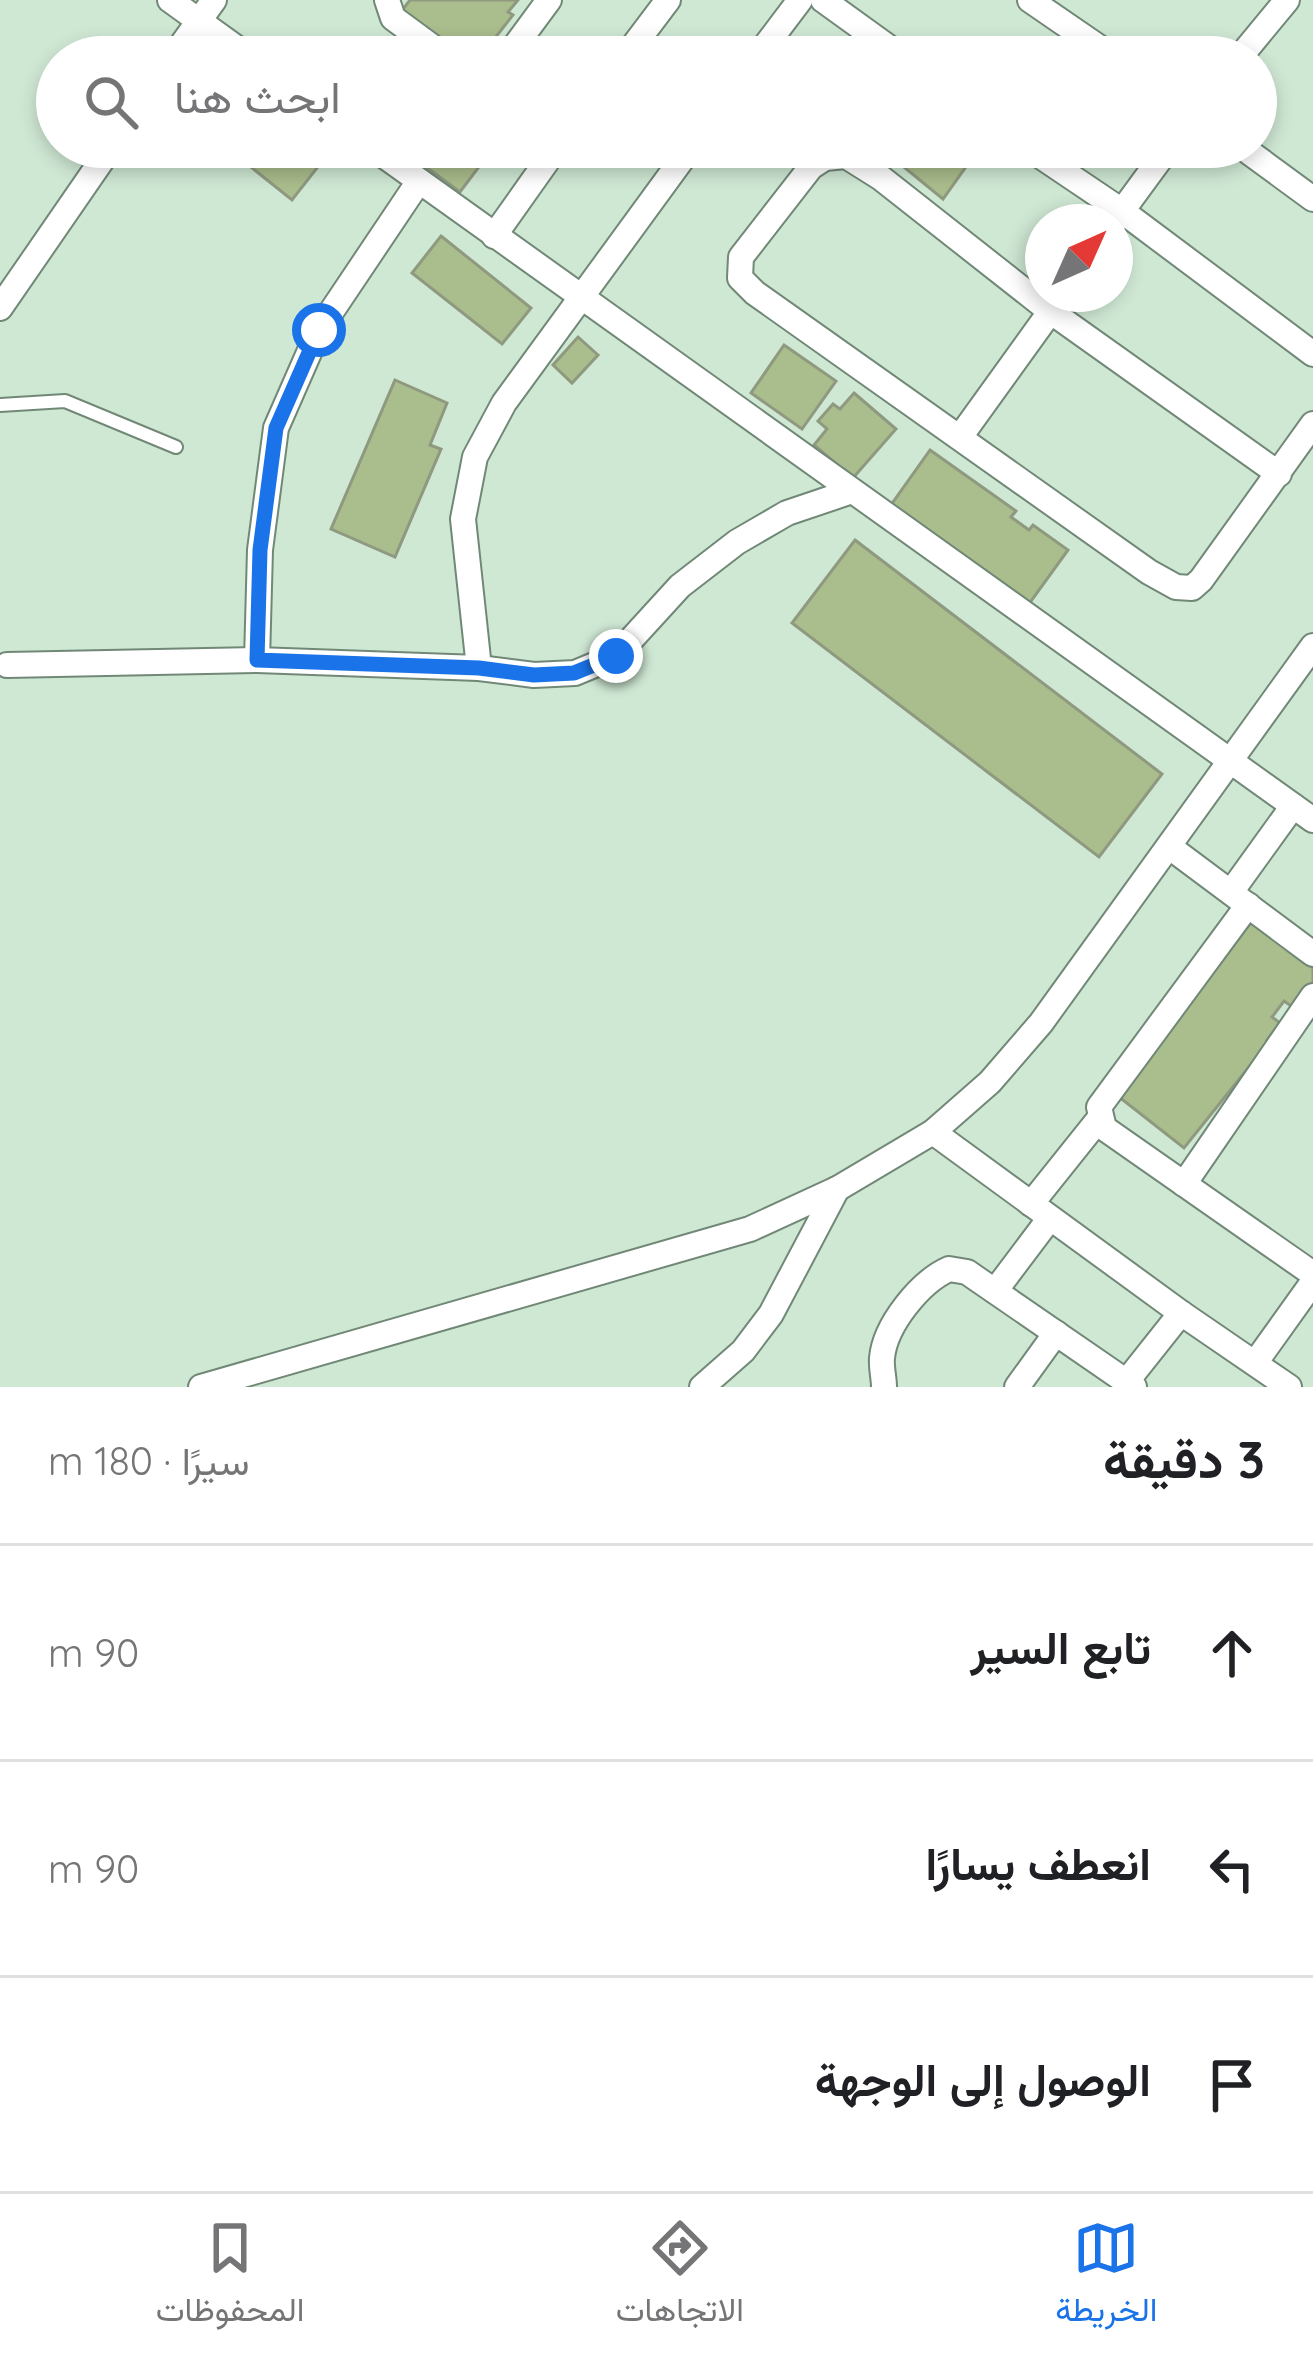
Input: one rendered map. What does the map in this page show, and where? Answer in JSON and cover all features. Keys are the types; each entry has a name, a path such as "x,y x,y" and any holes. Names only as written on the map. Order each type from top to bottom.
{"street":[{"path":"170,0 206,10 230,36"},
{"path":"387,0 392,18 417,36"},
{"path":"522,36 549,0"},
{"path":"773,36 800,0"},
{"path":"823,0 873,36"},
{"path":"1030,0 1082,36"},
{"path":"1257,36 1287,0"},
{"path":"639,36 661,2"},
{"path":"188,36 206,10"},
{"path":"0,308 97,168"},
{"path":"400,168 1307,812 1239,898 1099,1107 1104,1129 1313,1278 1255,1363"},
{"path":"494,236 542,168"},
{"path":"479,668 463,519 475,457 504,403 675,168"},
{"path":"810,168 741,257 740,278 1149,572 1184,589 1201,580 1313,424"},
{"path":"865,168 1025,280"},
{"path":"1055,168 1102,204"},
{"path":"1127,204 1153,168"},
{"path":"1271,168 1313,199"},
{"path":"257,660 260,550 276,428 319,330 419,182"},
{"path":"1133,227 1313,354"},
{"path":"960,437 1050,312"},
{"path":"1069,312 1279,474"},
{"path":"2,658 257,660 479,668 534,675 574,673 616,656 680,586 737,542 788,513 852,491"},
{"path":"201,1387 750,1229 837,1189 933,1132 991,1082 1041,1023 1233,759 1304,678 1313,646"},
{"path":"1171,848 1313,954"},
{"path":"1184,1184 1313,996"},
{"path":"995,1291 1099,1119"},
{"path":"933,1132 1289,1387"},
{"path":"702,1387 742,1351 771,1314 837,1189"},
{"path":"884,1387 882,1358 890,1329 938,1274 960,1269 1131,1384 1181,1313"},
{"path":"1017,1387 1056,1333"}],"lane":[{"path":"0,405 65,401 176,447"}],"building":[{"path":"410,0 518,0 496,36 427,36 399,14"},
{"path":"252,168 317,168 292,200"},
{"path":"427,168 478,168 460,192"},
{"path":"905,168 965,168 943,199"},
{"path":"441,236 531,308 502,344 412,273"},
{"path":"578,337 598,355 572,383 553,365"},
{"path":"784,345 836,381 802,429 751,393"},
{"path":"395,380 447,403 430,445 441,449 395,557 331,529"},
{"path":"854,393 896,429 853,478 814,445 827,429 818,421 833,404 840,409"},
{"path":"930,450 1016,511 1011,517 1029,530 1033,525 1068,550 1029,604 891,505"},
{"path":"855,540 1162,774 1099,857 792,623"},
{"path":"1252,921 1313,968 1313,983 1294,1008 1284,1001 1272,1017 1280,1023 1269,1042 1184,1148 1119,1097"}],"route":[{"path":"319,330 276,428 260,550 257,660 479,668 534,675 574,673 616,656"}]}
